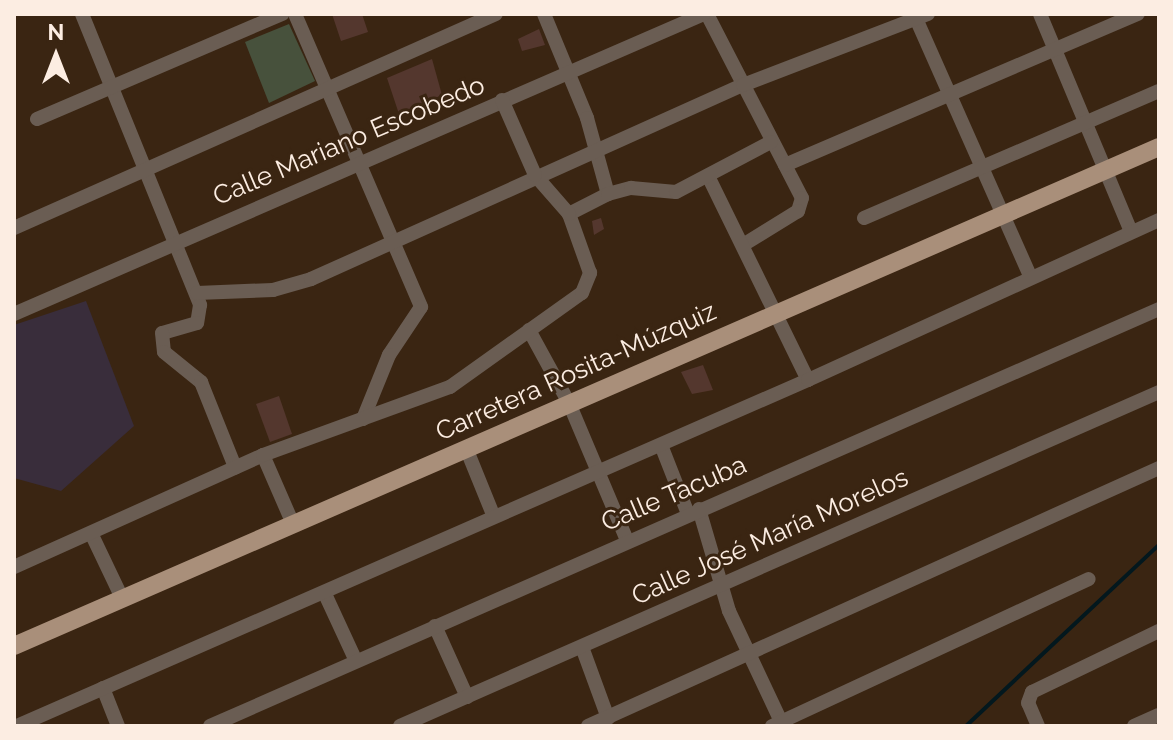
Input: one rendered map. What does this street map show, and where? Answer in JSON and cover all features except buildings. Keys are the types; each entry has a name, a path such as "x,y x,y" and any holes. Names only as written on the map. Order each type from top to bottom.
{"main road":[{"name":"Carretera Rosita-Múzquiz","path":"14,646 1159,147"}],"street":[{"path":"82,14 142,169 197,293 197,323 162,333 161,344 174,364 201,382 235,467"},
{"path":"37,119 111,91 282,14"},
{"path":"295,14 421,311 389,355 363,419"},
{"path":"16,225 496,14"},
{"path":"544,14 597,148 608,194"},
{"path":"706,14 802,198 802,207 743,245"},
{"name":"Calle Mariano Escobedo","path":"14,314 706,14"},
{"path":"1040,14 1131,232"},
{"path":"785,165 1057,52 1138,14"},
{"path":"197,293 290,286 393,243 535,175 743,85 919,16 949,97 1030,276"},
{"path":"864,218 1159,91"},
{"path":"14,567 263,455 450,387 590,284 569,214 535,175 502,100"},
{"path":"569,214 608,194 631,188 671,194 709,178 771,142"},
{"path":"709,178 808,380"},
{"path":"17,726 325,594 808,380 1030,276 1159,220"},
{"name":"Calle Tacuba","path":"210,726 245,719 356,661 1159,309"},
{"path":"529,330 569,403 627,540"},
{"name":"Calle José María Morelos","path":"400,726 720,584 1157,398"},
{"path":"661,445 693,511 779,725 1089,579"},
{"path":"466,448 494,517"},
{"path":"263,455 293,524"},
{"path":"588,726 1159,468"},
{"path":"91,533 122,598"},
{"path":"325,594 356,661"},
{"path":"435,626 467,697"},
{"path":"1038,726 1029,696 1159,631"},
{"path":"582,647 608,718"},
{"path":"103,688 118,726"},
{"path":"1134,726 1159,715"}],"shaded area":[{"path":"86,301 134,426 61,491 14,478 14,325"}],"green space":[{"path":"289,24 315,81 269,103 245,42"}],"waterway":[{"path":"966,726 1159,545"}]}
